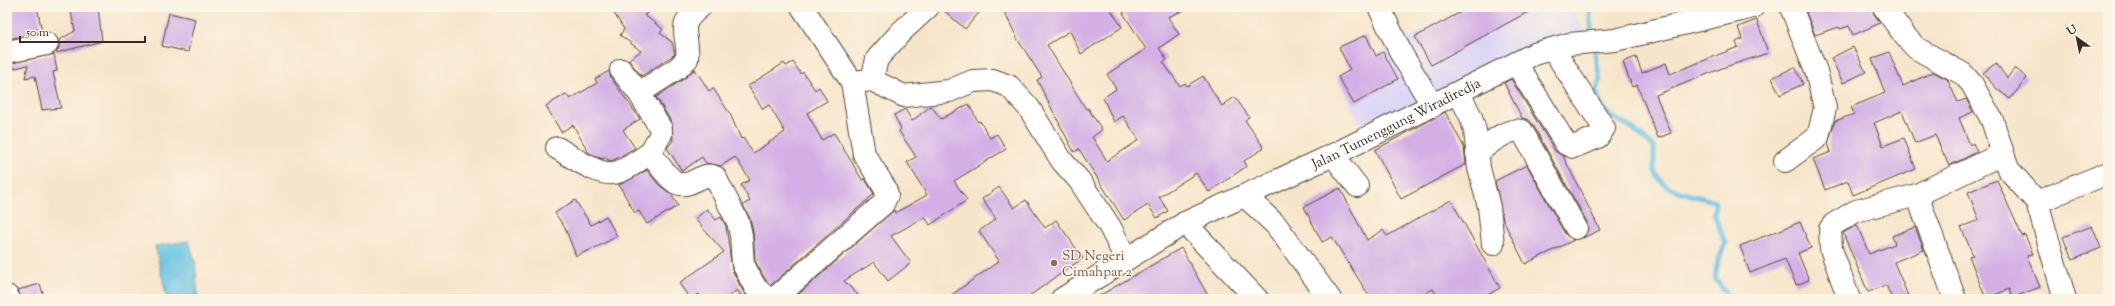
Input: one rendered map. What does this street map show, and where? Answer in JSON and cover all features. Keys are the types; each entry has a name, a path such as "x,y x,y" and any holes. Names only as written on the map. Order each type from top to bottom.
{"street":[{"path":"639,93 678,68 687,59 687,42 683,33 685,22 700,7"},
{"path":"802,7 862,81 904,96 949,91 973,80 993,80 1009,86 1029,108 1062,161 1079,180 1110,227 1126,259"},
{"path":"774,299 883,204 887,194 885,188 864,154 862,81 901,32 928,7"},
{"path":"1379,7 1402,55 1433,106"},
{"name":"Jalan Tumenggung Wiradiredja","path":"1062,299 1185,223 1246,197 1334,155 1460,93 1534,54 1561,47 1615,40 1753,7"},
{"path":"1785,162 1818,137 1825,108 1816,71 1791,7"},
{"path":"1884,7 1905,36 1916,48 1963,74 1972,84 1992,120 2008,169 2037,202 2065,299"},
{"path":"7,52 47,44"},
{"path":"1516,63 1566,144 1573,147 1598,137 1604,128 1561,47"},
{"path":"557,148 595,170 608,174 620,171 650,153 662,131 639,93 621,70"},
{"path":"1460,93 1469,112 1475,131 1477,153 1489,207 1493,244"},
{"path":"1477,153 1500,136 1518,130 1522,131 1576,228"},
{"path":"650,153 676,182 689,184 708,175 715,177 738,222 743,264 755,287 768,299"},
{"path":"1849,299 1831,248 1830,229 1834,224 1856,211 1916,195 2002,154"},
{"path":"1334,155 1357,186"},
{"path":"2037,202 2108,173"},
{"path":"1916,195 1955,299"},
{"path":"1246,197 1276,225 1330,299"},
{"path":"1185,223 1257,299"}],"shaded area":[{"path":"1466,7 1572,7 1593,46 1516,63 1364,133 1336,76"}],"water":[{"path":"189,241 195,261 198,299 167,299 155,246"}],"building":[{"path":"7,7 37,7 42,32 9,39"},
{"path":"70,7 98,7 102,41 56,53 59,48 59,40 75,31"},
{"path":"610,7 657,7 644,15 663,29 660,33 672,42 675,54 642,76 628,60 641,51 620,35 624,29"},
{"path":"940,7 984,7 965,29"},
{"path":"1002,7 1109,7 1122,27 1081,54 1070,31 1047,45 1086,109 1088,108 1102,130 1092,137 1107,161 1139,140 1123,116 1114,122 1103,98 1116,89 1107,74 1146,49 1123,13 1133,7 1192,7 1168,17 1179,34 1159,48 1167,60 1163,62 1180,86 1185,83 1187,86 1203,76 1222,106 1235,97 1249,117 1245,120 1264,148 1244,161 1247,166 1209,192 1196,173 1159,197 1168,211 1157,218 1148,205 1124,220 1079,149 1074,152 1037,80 1042,77 1018,40"},
{"path":"1470,7 1537,7 1431,65 1415,37"},
{"path":"1819,7 1872,7 1874,14 1880,23 1853,35 1849,26 1840,29 1839,27 1815,35 1806,12"},
{"path":"169,13 195,19 188,52 162,46"},
{"path":"1757,20 1768,53 1725,67 1656,95 1671,133 1658,138 1637,85 1632,87 1623,62 1636,57 1642,73 1666,63 1670,74 1738,47 1736,42 1742,39 1738,27"},
{"path":"1366,35 1376,56 1383,52 1398,79 1354,104 1338,77 1350,70 1339,47"},
{"path":"1853,47 1866,72 1843,83 1831,58"},
{"path":"1889,52 1903,86 1933,72 1947,79 1958,102 1966,99 1973,112 1959,118 1970,145 1973,143 1977,152 1949,166 1935,135 1915,143 1902,111 1874,123 1883,146 1904,138 1916,169 1853,195 1848,181 1825,190 1813,159 1831,152 1828,143 1835,121 1854,114 1851,107 1885,93 1872,59"},
{"path":"54,54 57,71 53,72 61,108 42,110 35,76 25,78 28,65 7,70 7,64"},
{"path":"793,62 801,74 803,72 815,90 819,87 827,101 807,113 822,140 834,133 863,181 865,179 874,194 771,285 765,279 755,261 753,232 750,219 743,205 750,201 741,185 750,180 735,157 721,166 706,163 702,157 682,171 667,148 673,141 672,123 656,97 685,78 695,69 709,91 713,88 730,114 741,139 743,138 753,153 785,132 769,105 763,109 748,86 784,63 786,66"},
{"path":"1996,63 2007,78 2015,68 2027,78 2010,99 1997,89 1983,73"},
{"path":"1795,67 1803,84 1780,95 1772,78"},
{"path":"609,71 611,78 640,119 623,130 635,148 612,161 608,160 606,157 603,159 589,153 573,125 561,132 546,106 566,94 570,99 597,83 595,79"},
{"path":"1511,79 1555,151 1563,156 1600,230 1583,238 1588,229 1587,222 1533,125 1529,120 1522,118 1504,83"},
{"path":"969,104 978,122 980,121 990,138 997,134 1006,149 954,181 967,200 930,225 925,217 891,236 911,263 888,281 874,262 844,281 862,299 793,299 894,210 895,213 927,195 907,162 916,157 899,131 901,129 894,115 905,109 912,121 931,106 941,119"},
{"path":"1445,112 1464,147 1466,164 1401,199 1375,150"},
{"path":"1527,165 1565,234 1574,240 1525,264 1503,220 1495,181"},
{"path":"647,170 659,185 671,194 678,206 647,224 639,211 635,213 619,185"},
{"path":"1997,180 2022,236 2025,235 2033,254 2027,256 2040,287 2012,298 2009,289 1986,299 1969,256 1973,255 1961,227 1979,220 1968,192"},
{"path":"999,187 1014,208 1026,200 1045,228 1056,220 1083,258 1025,299 946,299 999,261 979,231 996,219 982,199"},
{"path":"1340,188 1367,240 1383,230 1387,236 1451,200 1500,288 1480,299 1439,299 1433,289 1417,299 1371,299 1332,237 1322,242 1304,207"},
{"path":"575,200 591,225 606,216 617,236 576,256 565,228 555,213"},
{"path":"707,209 716,220 721,217 726,226 732,270 744,293 750,299 744,299 737,290 726,299 702,299 699,294 690,299 679,283 724,252 695,219"},
{"path":"1800,222 1811,248 1798,253 1809,280 1796,285 1785,259 1750,273 1740,246"},
{"path":"1857,225 1869,254 1895,244 1892,236 1915,227 1924,250 1894,262 1908,296 1901,299 1892,299 1886,285 1868,292 1843,233"},
{"path":"2092,226 2101,248 2072,260 2063,237"},
{"path":"1181,248 1210,299 1094,299"},
{"path":"40,284 44,297 21,299 18,290"}],"waterway":[{"path":"1589,7 1592,37"},
{"path":"1594,47 1600,81 1596,91 1600,103 1609,115 1632,128 1654,147 1654,169 1659,179 1665,185 1681,192 1715,202 1714,214 1725,243 1717,265 1715,278 1730,299"}],"place":[{"name":"SD Negeri Cimahpar 2","path":"1054,263"}]}
